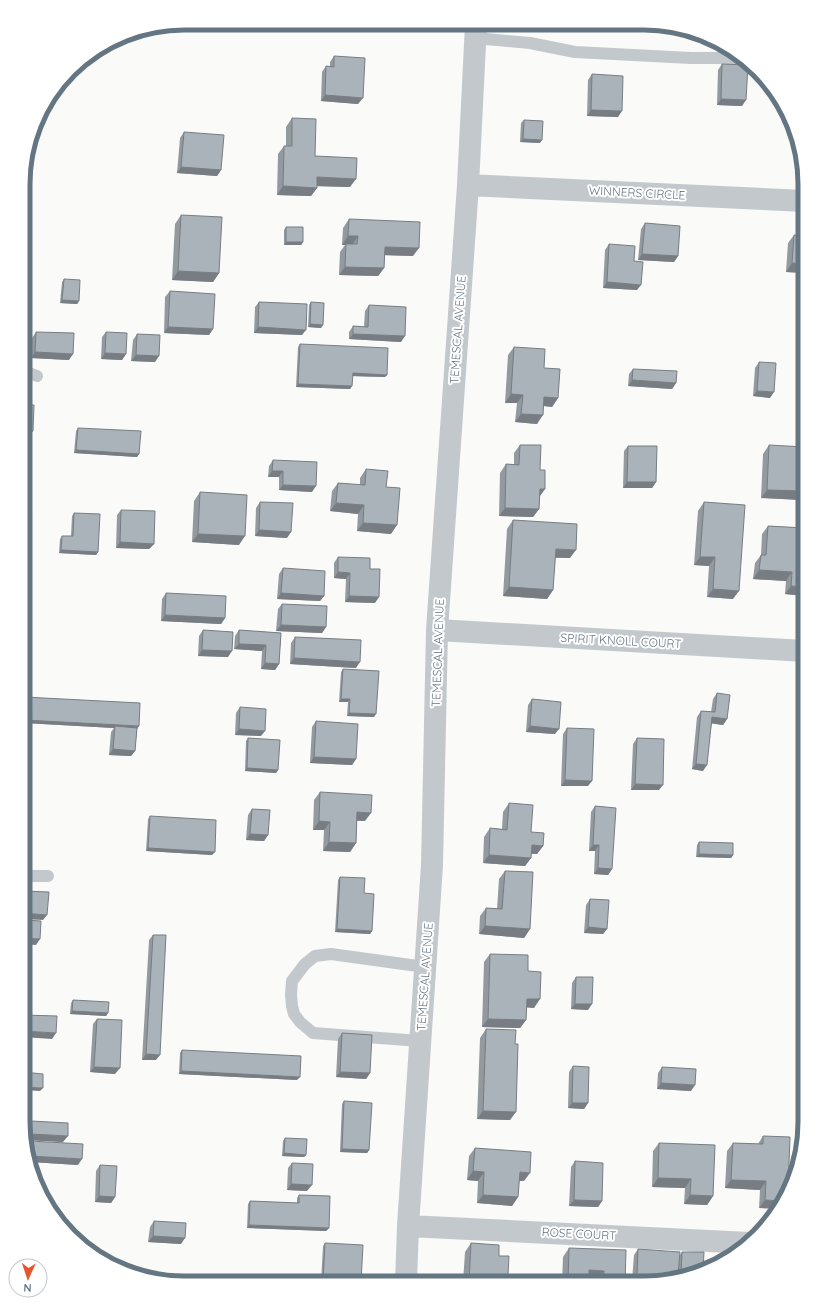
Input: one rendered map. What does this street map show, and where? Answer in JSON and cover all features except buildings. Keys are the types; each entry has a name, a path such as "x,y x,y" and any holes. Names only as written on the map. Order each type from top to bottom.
{"street":[{"name":"TEMESCAL AVENUE","path":"406,1276 408,1226 432,865 438,630 468,185 476,31"},
{"name":"WINNERS CIRCLE","path":"468,185 798,201"},
{"name":"SPIRIT KNOLL COURT","path":"438,630 798,651"},
{"name":"ROSE COURT","path":"408,1226 740,1243"}],"lane":[{"path":"476,31 576,52 691,58 733,58"},
{"path":"30,373 37,376"},
{"path":"30,876 48,876"},
{"path":"420,1041 313,1033 300,1022 294,1014 291,995 292,981 305,964 315,956 331,954 425,967"}]}
